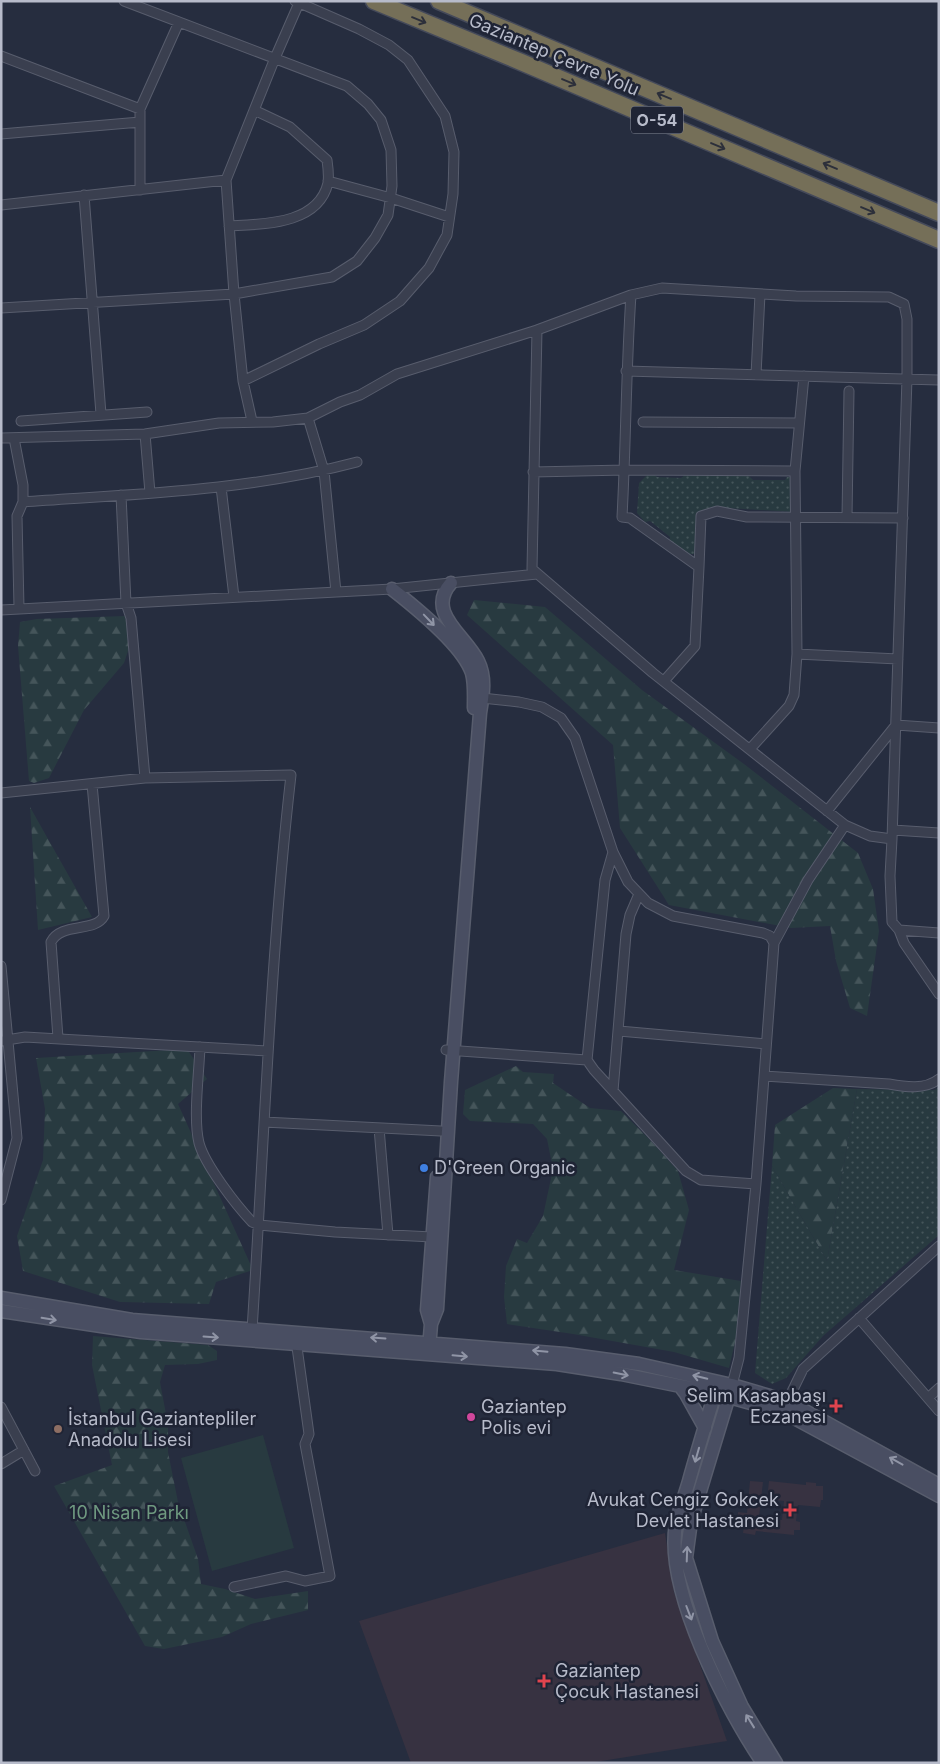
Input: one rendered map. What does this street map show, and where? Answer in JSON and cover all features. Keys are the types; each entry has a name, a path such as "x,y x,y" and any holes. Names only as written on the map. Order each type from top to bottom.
{"highway":[{"name":"Gaziantep Çevre Yolu","path":"374,1 939,240"},
{"name":"Gaziantep Çevre Yolu","path":"439,1 939,213"}],"street":[{"path":"1,308 234,294 332,277 357,261 375,238 388,215 392,186 391,150 381,120 368,104 347,86 124,1"},
{"path":"242,381 319,344 364,325 400,301 430,268 447,235 453,194 454,152 445,116 408,60 389,45 359,29 297,2 226,180 242,381 252,422"},
{"path":"140,190 140,109 179,22"},
{"path":"1,56 140,109"},
{"path":"229,226 272,223 303,214 321,199 328,182 327,160 313,146 290,127 254,110"},
{"path":"1,134 140,122"},
{"path":"1,204 226,180"},
{"path":"328,182 391,198 449,217"},
{"path":"84,195 101,414"},
{"path":"1,438 145,434 219,423 273,422 308,418 340,402 360,395 397,374 537,330 631,295 662,288 760,294 889,297 904,304 907,320 907,378 890,876 892,922 899,930 904,943 937,992"},
{"path":"756,375 760,294"},
{"path":"631,295 626,371 625,470 622,517 630,518 699,567"},
{"path":"537,330 532,569 664,681 845,825 870,836 939,833"},
{"path":"626,371 939,380"},
{"path":"750,749 789,706 794,695 797,654 796,471 804,376"},
{"path":"847,517 849,392"},
{"path":"21,421 147,412"},
{"path":"308,418 324,471 336,592"},
{"path":"643,422 799,423"},
{"path":"145,434 150,493"},
{"path":"14,438 23,485 23,502 17,516 18,608"},
{"path":"23,502 221,487 324,471 357,462"},
{"path":"533,472 625,470 796,471"},
{"path":"221,487 234,597"},
{"path":"121,495 126,603 131,618 145,778"},
{"path":"664,681 694,646 702,516 717,511 747,517 903,518"},
{"path":"1,610 392,589 537,574"},
{"path":"431,1324 427,1310 432,1237 484,683 478,662 467,644 446,620 442,600 444,591 451,583"},
{"path":"392,589 422,613 462,654 472,673 474,694 450,1050 437,1308 431,1324 429,1348"},
{"path":"797,654 898,658"},
{"path":"482,698 519,702 542,707 561,718 575,738 613,852 628,882 648,903 673,916 764,933 770,936 774,943"},
{"path":"896,725 939,728"},
{"path":"827,811 896,725"},
{"path":"1,793 145,778 292,775 283,848 268,1051 252,1330"},
{"path":"58,1038 51,942 59,933 98,922 104,916 92,784"},
{"path":"776,1763 742,1707 712,1641 686,1558 691,1521 731,1391 739,1358 756,1184 774,943 808,880 845,825"},
{"path":"613,852 605,880 587,1060 686,1171 701,1180 756,1184"},
{"path":"613,1091 626,934 630,915 639,894"},
{"path":"899,930 939,934"},
{"path":"1,966 5,1041 16,1138 1,1200"},
{"path":"937,992 939,980"},
{"path":"618,1031 766,1044"},
{"path":"5,1041 25,1037 58,1038 268,1051"},
{"path":"200,1047 196,1124 201,1150 208,1165 249,1220 259,1225 334,1232 432,1237"},
{"path":"450,1050 587,1060"},
{"path":"764,1076 889,1084 907,1087 931,1085 939,1079"},
{"path":"264,1122 441,1131"},
{"path":"379,1128 388,1234"},
{"path":"785,1406 803,1368 939,1246"},
{"path":"1,1298 132,1320 252,1330 296,1338"},
{"path":"1,1311 141,1332 296,1338 602,1358 639,1364 785,1406 939,1485"},
{"path":"859,1318 939,1411"},
{"path":"234,1587 286,1576 305,1581 330,1576 305,1444 309,1434 296,1338"},
{"path":"429,1348 590,1368 714,1393 731,1391"},
{"path":"680,1386 704,1428"},
{"path":"928,1398 939,1388"},
{"path":"714,1393 676,1525 675,1556 685,1603 715,1680 746,1738 763,1763"},
{"path":"785,1406 939,1496"},
{"path":"1,1407 35,1471"},
{"path":"1,1464 24,1450"}],"shaded area":[{"name":"Avukat Cengiz Gokcek Devlet Hastanesi","path":"750,1481 763,1482 759,1517 782,1520 784,1501 767,1499 769,1481 806,1485 806,1482 816,1483 816,1486 823,1486 823,1500 821,1500 820,1507 798,1505 796,1521 800,1522 800,1530 794,1530 794,1535 756,1531 755,1535 743,1533 744,1526 737,1525 738,1512 747,1513"},
{"name":"Gaziantep Çocuk Hastanesi","path":"665,1533 674,1592 727,1741 589,1763 477,1761 411,1763 359,1621"}],"green space":[{"path":"648,474 654,474 657,477 681,478 685,475 749,476 753,480 785,480 787,477 795,477 794,512 710,507 699,554 687,554 669,542 670,537 650,521 645,522 637,513 639,483"},
{"path":"474,600 545,607 642,690 744,764 858,853 873,889 879,931 867,1016 850,1008 836,961 830,926 791,928 669,905 620,828 613,745 467,615"},
{"path":"125,616 130,645 124,663 84,710 49,778 34,783 29,781 18,646 20,622 37,619"},
{"path":"30,807 92,917 38,930"},
{"path":"187,1049 207,1079 178,1104 253,1270 216,1282 209,1304 120,1302 23,1271 17,1236 43,1160 45,1109 36,1058"},
{"path":"516,1066 523,1072 554,1074 553,1083 590,1108 621,1111 678,1171 689,1210 674,1270 741,1281 736,1338 729,1368 674,1352 507,1324 504,1297 506,1266 517,1239 527,1243 543,1216 553,1169 547,1139 533,1124 470,1121 463,1114 465,1090"},
{"path":"939,1087 939,1235 823,1336 786,1378 772,1384 755,1373 772,1166 827,1261 857,1089 935,1090"},
{"path":"833,1088 857,1089 827,1261 772,1166 775,1125"},
{"name":"10 Nisan Parkı","path":"93,1336 208,1345 217,1351 217,1360 198,1364 165,1365 160,1382 168,1425 168,1452 178,1502 198,1559 201,1584 225,1589 255,1599 308,1591 308,1610 251,1624 222,1637 164,1649 145,1646 54,1486 112,1465 92,1365"},
{"path":"263,1435 294,1548 212,1571 181,1458"}],"place":[{"name":"D'Green Organic","path":"424,1168"},
{"name":"Selim Kasapbaşı Eczanesi","path":"836,1406"},
{"name":"Gaziantep Polis evi","path":"471,1417"},
{"name":"İstanbul Gaziantepliler Anadolu Lisesi","path":"58,1429"},
{"name":"Avukat Cengiz Gokcek Devlet Hastanesi","path":"790,1510"},
{"name":"Gaziantep Çocuk Hastanesi","path":"544,1681"}]}
